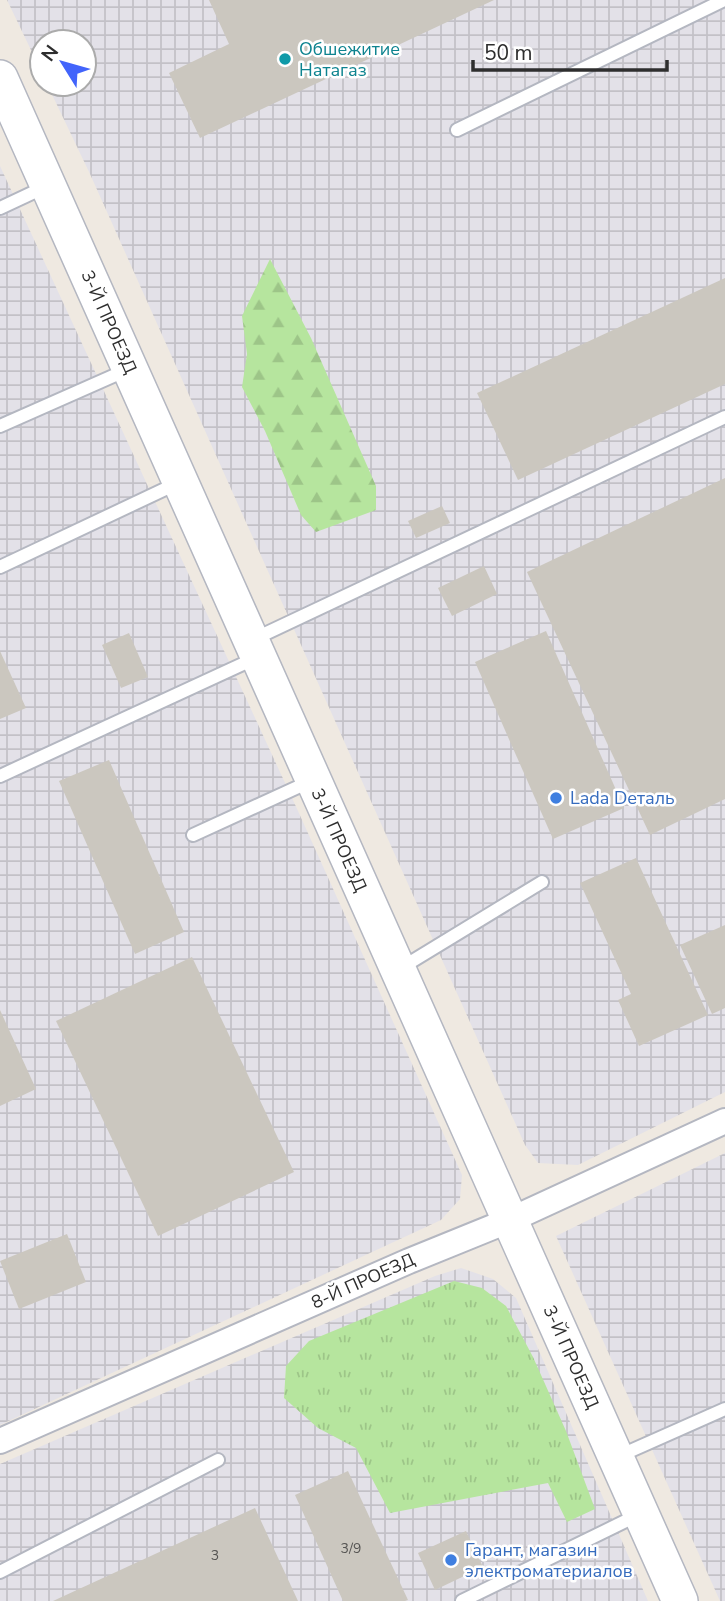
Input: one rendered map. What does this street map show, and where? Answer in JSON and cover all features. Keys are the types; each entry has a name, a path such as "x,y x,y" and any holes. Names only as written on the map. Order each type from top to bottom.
{"street":[{"name":"3-Й ПРОЕЗД","path":"0,78 680,1601"},
{"name":"8-Й ПРОЕЗД","path":"0,1441 409,1261 510,1220 725,1121"}],"lane":[{"path":"457,130 724,0"},
{"path":"0,208 48,185"},
{"path":"0,426 130,369"},
{"path":"0,776 725,417"},
{"path":"0,567 180,482"},
{"path":"193,835 313,780"},
{"path":"397,970 542,882"},
{"path":"615,1458 725,1409"},
{"path":"0,1572 218,1460"},
{"path":"462,1601 640,1514"}],"shaded area":[{"path":"7,0 725,0 725,1092 578,1165 538,1163 525,1145 54,98 98,98 98,28 28,28 28,44"},
{"path":"0,166 298,811 462,1175 460,1199 441,1220 0,1425"},
{"path":"725,1153 725,1601 720,1601 556,1236"},
{"path":"461,1268 493,1279 516,1298 648,1601 0,1601 0,1464 435,1276"}],"green space":[{"path":"270,259 311,338 376,486 376,510 316,532 301,515 265,431 242,387 247,354 242,316"},
{"path":"454,1281 482,1288 506,1306 533,1357 566,1431 595,1509 567,1522 548,1483 390,1513 356,1448 318,1428 284,1398 286,1366 309,1341"}],"building":[{"name":"Обшежитие Натагаз","path":"209,0 494,0 200,138 169,73 229,44"},
{"path":"725,278 725,384 518,480 477,393"},
{"path":"725,478 725,799 650,835 527,572"},
{"path":"442,506 450,523 416,538 408,521"},
{"path":"484,566 497,594 452,616 438,588"},
{"path":"546,631 624,808 553,839 475,662"},
{"path":"129,633 148,677 121,688 102,645"},
{"path":"0,651 26,708 0,719"},
{"path":"109,760 184,932 135,954 59,781"},
{"path":"636,858 708,1015 639,1046 618,1000 631,994 580,883"},
{"path":"725,925 725,1008 712,1014 680,945"},
{"path":"192,957 294,1172 158,1236 56,1021"},
{"path":"0,1010 36,1089 0,1106"},
{"path":"67,1234 86,1282 19,1309 0,1261"},
{"path":"348,1471 408,1600 343,1601 295,1495"},
{"path":"255,1508 298,1601 53,1601"},
{"name":"Гарант, магазин электроматериалов","path":"466,1531 483,1567 435,1590 418,1553"}],"place":[{"name":"Обшежитие Натагаз","path":"285,59"},
{"name":"Lada Dеталь","path":"556,798"},
{"name":"Гарант, магазин электроматериалов","path":"451,1560"}]}
